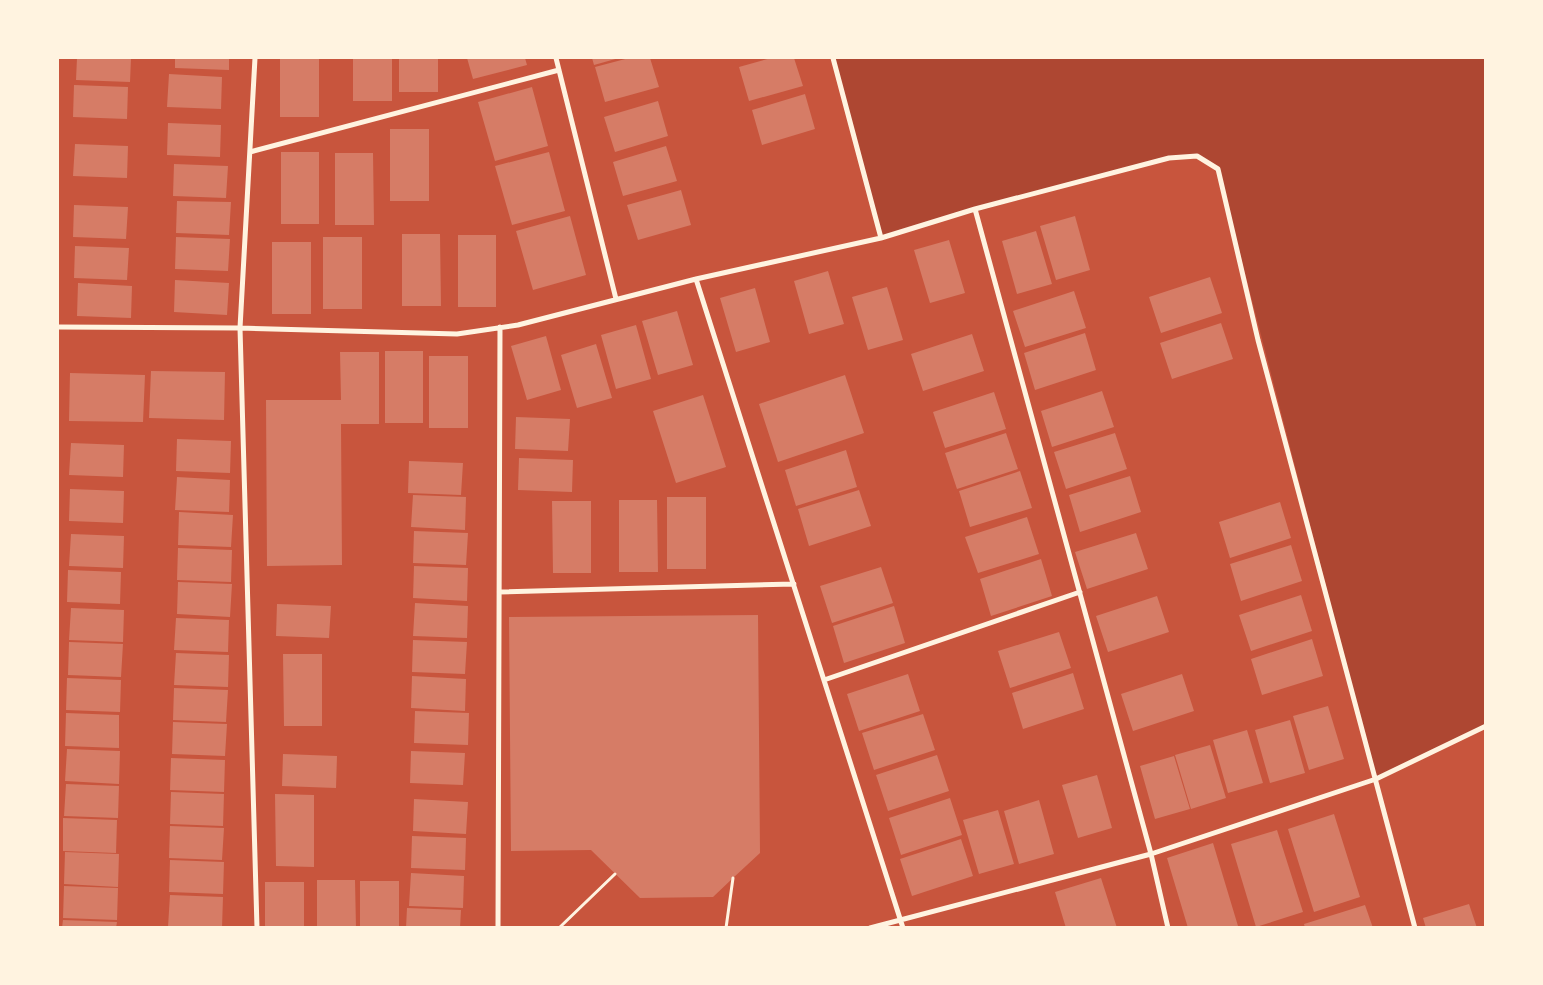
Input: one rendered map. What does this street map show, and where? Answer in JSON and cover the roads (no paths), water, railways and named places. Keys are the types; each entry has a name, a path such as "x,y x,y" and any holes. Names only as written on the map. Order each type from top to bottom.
{"street":[{"path":"255,58 240,328 257,928"},
{"path":"556,58 616,299"},
{"path":"833,58 881,238"},
{"path":"250,152 559,70"},
{"path":"58,328 240,328 457,334 518,325 696,279 881,238 975,210 1169,158 1197,156 1218,169 1258,340 1415,928"},
{"path":"975,210 1152,854 1168,928"},
{"path":"696,279 903,928"},
{"path":"498,928 500,327"},
{"path":"499,592 794,584"},
{"path":"824,680 1080,592"},
{"path":"870,928 1152,854 1376,779 1486,726"}]}
